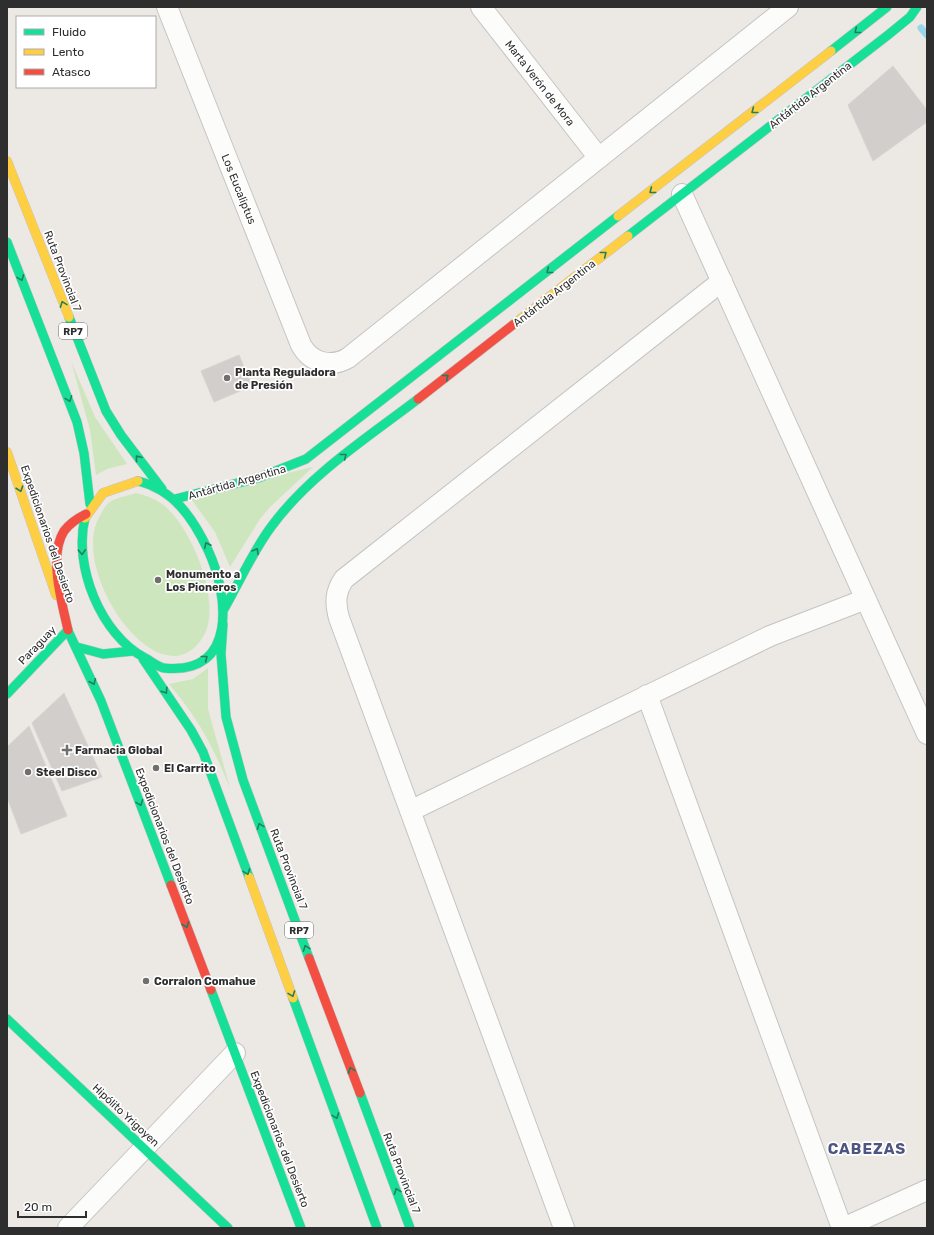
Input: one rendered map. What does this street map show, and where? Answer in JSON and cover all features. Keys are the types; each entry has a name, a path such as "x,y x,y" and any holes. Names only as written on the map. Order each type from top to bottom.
{"main road":[{"name":"Antártida Argentina","path":"224,609 270,528 302,491 322,473 888,35 910,17 917,7"},
{"name":"Antártida Argentina","path":"175,499 260,477 293,466 306,459 876,10"},
{"name":"Ruta Provincial 7","path":"7,161 106,411 121,435 162,489"},
{"name":"RP7","path":"7,242 77,422 84,453 90,504"},
{"name":"Expedicionarios del Desierto","path":"8,456 68,630 101,701 301,1228"},
{"name":"RP7","path":"138,481 151,483 175,499 196,526 212,556 218,574 224,609 220,638 213,651 205,659 195,665 183,669 171,669 158,666 143,659 113,632 92,596 82,560 82,535 86,514 90,504 102,492 125,482 138,481"},
{"path":"68,630 60,589 58,546 66,528 86,514"},
{"name":"Ruta Provincial 7","path":"223,624 221,654 226,717 243,780 410,1228"},
{"name":"Paraguay","path":"7,694 68,630"},
{"path":"77,647 103,654 133,651"},
{"name":"RP7","path":"143,659 191,730 203,752 377,1228"},
{"name":"Hipólito Yrigoyen","path":"7,1019 228,1228"}],"street":[{"name":"Los Eucaliptus","path":"167,7 301,345 311,358 320,362 331,364 341,362 348,358 599,158"},
{"name":"Marta Verón de Mora","path":"481,7 599,158"},
{"path":"599,158 788,7"},
{"path":"876,10 888,35"},
{"path":"682,194 927,734"},
{"path":"564,1228 339,618 335,597 338,587 344,579 722,281"},
{"path":"410,811 770,636 866,599"},
{"path":"647,695 843,1228 927,1190"},
{"path":"68,1228 235,1053"}],"green space":[{"path":"71,361 95,417 127,464 107,469 96,475 90,430"},
{"path":"313,467 270,507 260,519 230,567 215,532 189,496"},
{"path":"136,493 161,503 178,520 187,534 202,570 207,588 209,606 208,623 203,637 185,654 164,654 142,643 122,622 106,595 96,566 93,538 101,514 107,504 113,500"},
{"path":"208,668 208,709 230,788 218,759 197,721 169,684 193,679"}],"building":[{"path":"893,66 927,110 927,122 873,161 848,105"},
{"name":"Planta Reguladora de Presión","path":"239,355 252,386 214,402 201,371"},
{"name":"Farmacia Global","path":"64,693 102,777 62,791 32,723"},
{"name":"Steel Disco","path":"29,726 67,816 21,834 7,797 7,747"}],"waterway":[{"path":"921,28 927,35"}],"traffic: fast":[{"path":"831,51 887,7"},
{"path":"628,236 888,35 910,17 917,7"},
{"path":"175,499 258,478 306,459 618,216"},
{"path":"7,242 77,422 84,453 90,504"},
{"path":"69,317 106,411 121,435 162,489"},
{"path":"224,609 258,546 286,508 340,458 418,399"},
{"path":"85,518 82,537 83,557 87,577 94,597 115,633 129,647 145,658 164,668 188,667 205,659 216,646 222,629 223,609 215,568 208,550 189,516 172,498 162,491 151,485 138,481"},
{"path":"223,624 221,654 226,717 243,780 309,958"},
{"path":"7,694 68,630"},
{"path":"69,633 101,701 171,885"},
{"path":"77,647 103,654 133,651"},
{"path":"143,659 191,730 203,752 249,877"},
{"path":"211,990 301,1228"},
{"path":"293,998 377,1228"},
{"path":"7,1019 228,1228"},
{"path":"360,1093 410,1228"}],"traffic: slow":[{"path":"618,216 831,51"},
{"path":"7,161 69,317"},
{"path":"514,324 628,236"},
{"path":"7,452 56,595"},
{"path":"85,518 103,493 138,481"},
{"path":"249,877 293,998"}],"traffic: jam":[{"path":"418,399 514,324"},
{"path":"68,630 58,580 57,553 59,541 64,531 74,521 86,514"},
{"path":"171,885 211,990"},
{"path":"309,958 360,1093"}],"place":[{"name":"Planta Reguladora de Presión","path":"227,378"},
{"name":"Monumento a Los Pioneros","path":"158,580"},
{"name":"Farmacia Global","path":"67,750"},
{"name":"El Carrito","path":"156,768"},
{"name":"Steel Disco","path":"28,772"},
{"name":"Corralon Comahue","path":"146,981"}],"district":[{"name":"CABEZAS","path":"867,1149"}]}
